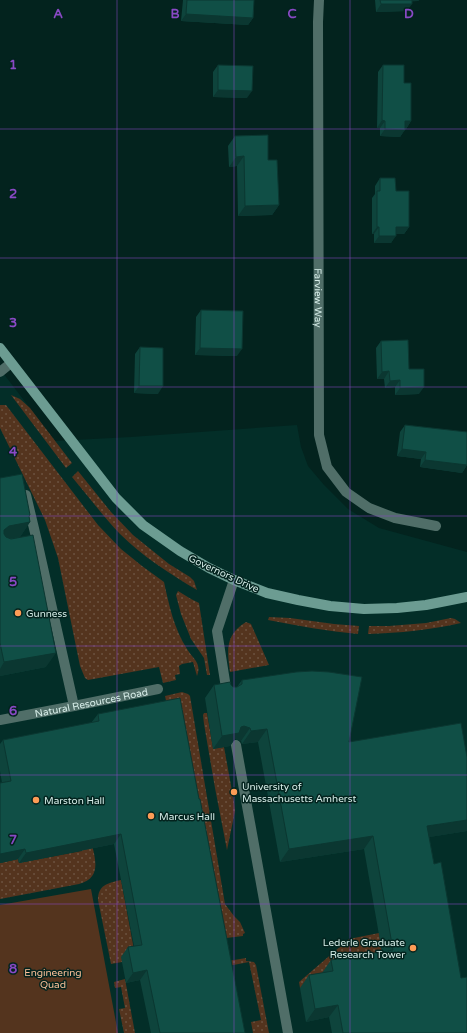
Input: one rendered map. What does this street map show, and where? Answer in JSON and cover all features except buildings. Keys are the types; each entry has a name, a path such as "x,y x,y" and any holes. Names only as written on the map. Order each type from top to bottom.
{"main road":[{"name":"Governors Drive","path":"0,348 116,498 143,525 180,551 209,568 267,593 330,606 364,609 426,605 467,597"}],"street":[{"name":"Farview Way","path":"319,0 319,435 327,467 346,492 369,508 395,518 436,526"},
{"path":"0,372 11,363"},
{"path":"26,494 34,541 74,706"},
{"path":"228,694 216,631 234,580"},
{"name":"Natural Resources Road","path":"0,720 158,689"},
{"path":"236,745 288,1033"}],"shaded area":[{"name":"University of Massachusetts Amherst","path":"0,369 55,441 297,425 301,447 308,466 324,485 348,509 379,528 467,552 467,1033 0,1033"}],"green space":[{"path":"11,395 20,399 30,408 72,463 66,468"},
{"path":"0,405 6,405 98,525 121,549 164,582 175,625 182,641 198,664 197,676 193,662 179,666 180,674 175,675 176,680 163,683 159,667 88,680 85,678 80,666 58,558 45,520 0,428"},
{"path":"78,471 111,512 133,535 169,564 190,577 194,581 197,590 157,564 120,534 72,477"},
{"path":"178,591 199,603 210,675 207,675 204,658 191,639 181,614 176,595"},
{"path":"269,617 359,626 358,634 324,630 268,620"},
{"path":"451,618 461,623 415,631 368,634 369,626 426,623"},
{"path":"246,622 251,624 269,665 230,672 228,657 229,644 234,632"},
{"path":"182,692 190,696 225,904 240,922 245,933 243,936 218,939 165,696"},
{"path":"204,713 207,713 213,748 224,747 234,802 235,811 227,850 204,724"},
{"path":"90,836 95,858 95,871 87,881 79,884 0,899 0,863 18,859 19,863 82,851"},
{"path":"121,880 135,955 122,962 111,964 98,895 105,886 112,882"},
{"name":"Engineering Quad","path":"91,889 118,1033 0,1033 0,905"},
{"path":"379,933 384,963 324,984 300,988 299,982 349,939"},
{"path":"246,958 246,961 254,962 256,965 269,1033 253,1033 251,1022 261,1020 249,962 223,967 222,962"},
{"path":"125,979 135,1033 124,1033 119,1009 125,1008 121,987 115,988 114,982"}],"place":[{"name":"Gunness","path":"18,613"},
{"name":"University of Massachusetts Amherst","path":"234,792"},
{"name":"Marston Hall","path":"36,800"},
{"name":"Marcus Hall","path":"151,816"},
{"name":"Lederle Graduate Research Tower","path":"413,948"}]}
